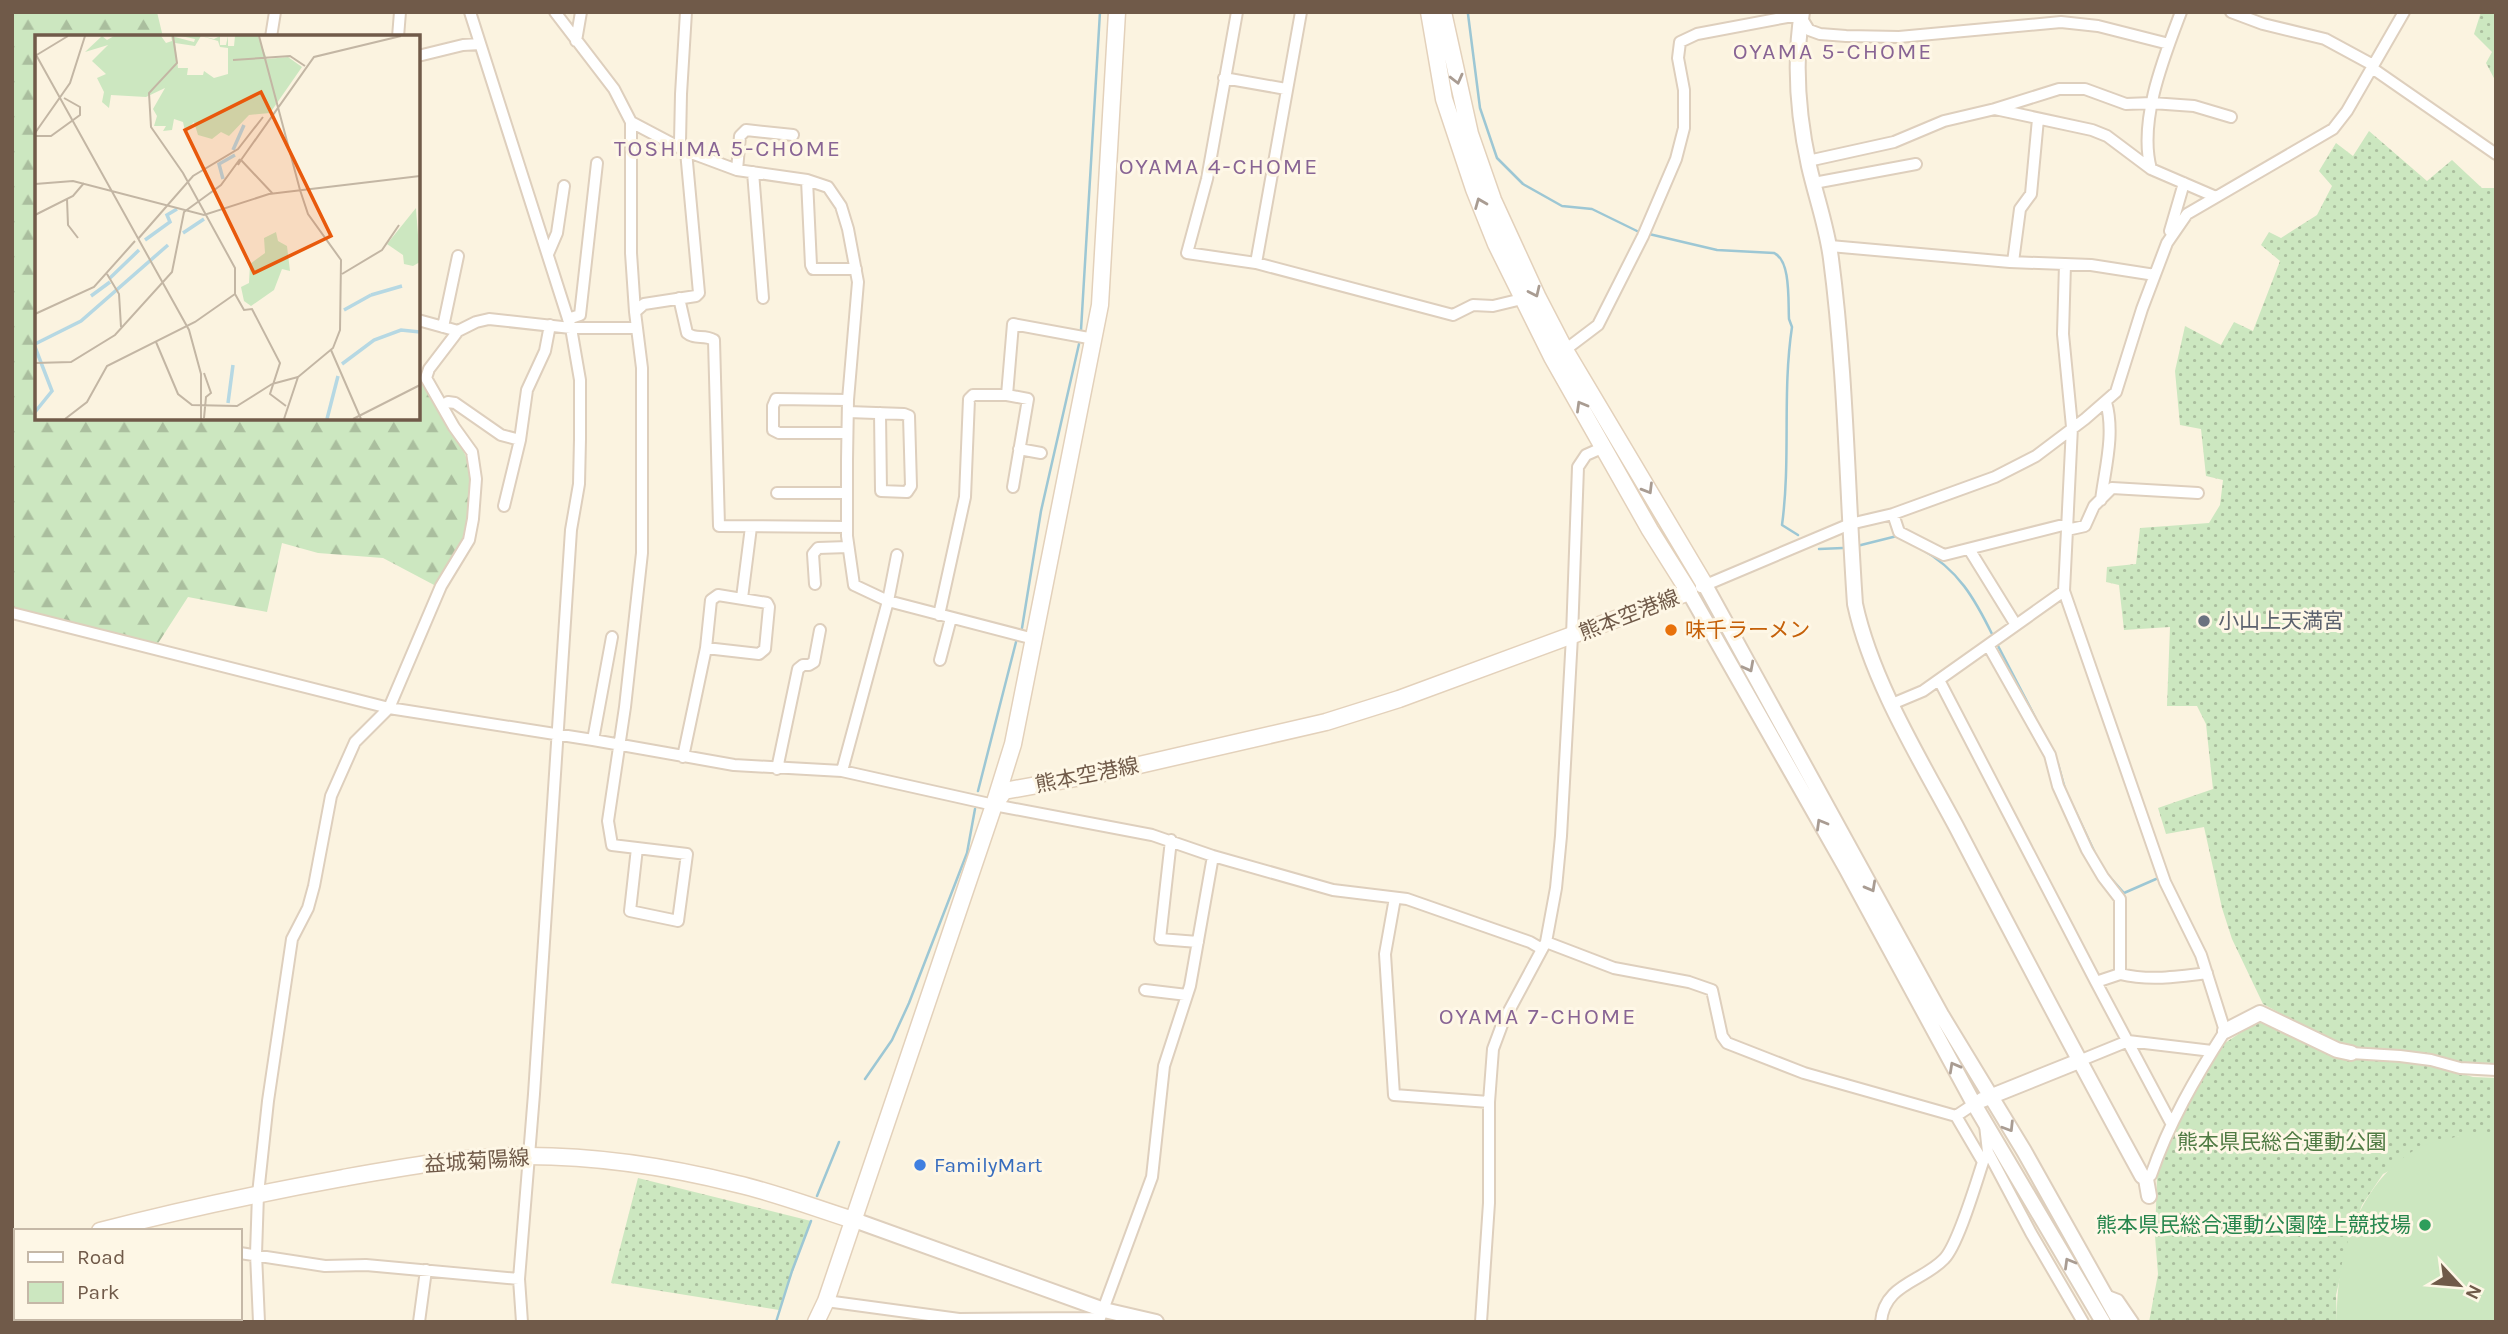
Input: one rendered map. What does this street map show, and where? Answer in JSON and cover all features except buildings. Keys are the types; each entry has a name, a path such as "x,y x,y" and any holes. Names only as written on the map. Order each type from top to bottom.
{"main road":[{"name":"熊本空港線","path":"816,1322 827,1301 855,1220 1013,744 1100,305 1117,12"},
{"name":"熊本空港線","path":"1421,12 1423,25 1435,48"},
{"name":"熊本空港線","path":"1429,12 1444,99 1475,189 1522,299 1705,585"},
{"name":"熊本空港線","path":"994,805 1003,791 1109,772 1326,722 1399,699 1689,592 1650,530 1604,447 1558,354 1538,298 1493,200 1470,134 1443,12"},
{"name":"熊本空港線","path":"1447,34 1450,12"},
{"name":"益城菊陽線","path":"108,1229 258,1194 459,1158 528,1156 606,1161 678,1172 737,1184 855,1220"}],"street":[{"path":"271,35 275,12"},
{"path":"398,35 400,12"},
{"path":"470,12 570,324 580,380 579,484 570,530 519,1279 522,1322"},
{"path":"555,12 614,89 631,122 631,253 636,328 642,368 642,553 630,674 608,821 612,845 637,848 687,855 678,920 630,911 637,848"},
{"path":"576,41 581,12"},
{"path":"635,312 644,304 696,296 699,293 686,151 680,142 686,12"},
{"path":"1237,12 1207,179 1186,253 1256,263 1453,315 1474,305 1493,306 1522,299"},
{"path":"1256,263 1301,12"},
{"path":"2151,169 2147,153 2158,70 2181,12"},
{"path":"2231,12 2325,38 2373,67 2496,154"},
{"path":"2167,243 2187,214 2333,129 2404,12"},
{"path":"1801,15 1810,30 1820,34 1899,37 2061,22 2110,28 2169,44"},
{"path":"1801,15 1798,65 1800,109 1808,161 1830,246 1838,310 1855,604 1860,625 1892,704 2079,1061 2142,1176 2147,1179"},
{"path":"1558,354 1598,326 1644,233 1676,159 1684,128 1684,90 1678,58 1680,42 1698,34 1801,15"},
{"path":"420,56 480,44"},
{"path":"1224,78 1286,89"},
{"path":"1808,161 1894,142 1944,121 1995,109 2059,89 2085,89 2126,104 2194,106 2231,117"},
{"path":"1995,109 2092,130 2107,136 2151,169 2216,197"},
{"path":"2012,262 2020,209 2031,194 2038,119"},
{"path":"631,122 686,151 737,170 807,180 828,187 841,206 858,282 848,400 847,527 854,585 888,601 1034,639"},
{"path":"737,170 742,132 746,130 793,135"},
{"path":"570,324 580,315 597,163"},
{"path":"1814,183 1916,164"},
{"path":"753,172 763,298"},
{"path":"807,180 813,269 856,269"},
{"path":"2104,1322 1974,1104 1846,868 1689,592 1850,524 1893,514 1995,477 2036,456 2106,402 2116,392 2167,243 2184,183"},
{"path":"548,254 557,233 564,186"},
{"path":"1830,246 2012,262 2091,265 2155,275"},
{"path":"443,327 457,256"},
{"path":"2065,264 2063,334 2072,427 2064,591 2165,882 2201,955 2225,1031"},
{"path":"679,298 687,333 715,340 719,526 847,527"},
{"path":"259,1322 258,1194 268,1101 292,939 308,908 314,886 331,796 355,742 389,708 442,586 469,540 473,519 476,479 472,452 442,406 426,374 458,331 489,319 550,325 636,328"},
{"path":"420,321 458,331"},
{"path":"1007,395 1013,324 1094,339"},
{"path":"504,506 520,440 527,390 545,351 550,325"},
{"path":"939,615 965,497 969,399 973,395 1007,395 1028,399 1013,487"},
{"path":"848,400 776,399 772,416 773,430 779,433 848,433"},
{"path":"442,406 455,402 500,435 520,440"},
{"path":"2101,500 2109,444 2106,402"},
{"path":"848,412 880,413 909,416 911,486 908,492 881,491 880,413"},
{"path":"1481,1322 1489,1203 1489,1102 1493,1049 1503,1022 1544,946 1561,835 1578,467 1586,455 1604,447"},
{"path":"1019,449 1041,453"},
{"path":"1893,514 1899,532 1944,555 2067,527 2085,526 2094,506 2112,488 2198,493"},
{"path":"776,493 847,493"},
{"path":"742,598 751,527"},
{"path":"814,584 813,554 818,548 848,547"},
{"path":"1969,549 2016,625"},
{"path":"842,771 888,601 897,555"},
{"path":"1705,585 1942,1016 2024,1151 2120,1322"},
{"path":"1892,704 1923,691 2064,591"},
{"path":"683,757 706,648 711,600 718,595 763,600 769,607 765,649 762,653 706,648"},
{"path":"12,613 389,708 683,757 777,769 842,771 1171,840 1213,856 1333,890 1407,899 1505,934 1614,968 1689,982 1712,990 1722,1036 1727,1043 1804,1073 1956,1116 1983,1162 1953,1244 1944,1259 1891,1294 1881,1322"},
{"path":"940,660 951,618"},
{"path":"777,769 798,669 814,662 820,630"},
{"path":"593,740 612,636"},
{"path":"1989,644 2050,755 2058,786 2087,850 2102,877 2120,899 2120,974"},
{"path":"1939,680 2171,1123"},
{"path":"1171,840 1160,939 1198,942"},
{"path":"827,1301 959,1321 1100,1318 1152,1177 1164,1066 1187,995 1213,856"},
{"path":"1395,898 1385,954 1394,1095 1489,1102"},
{"path":"2096,982 2120,974 2162,979 2207,973"},
{"path":"1144,990 1187,995"},
{"path":"2147,1179 2151,1175 2171,1123 2197,1074 2225,1031 2260,1013 2337,1050 2431,1060 2460,1068 2496,1070"},
{"path":"1956,1116 1990,1096 2128,1041 2212,1051"},
{"path":"1984,1120 1988,1152 2083,1322"},
{"path":"2147,1179 2149,1196"},
{"path":"855,1220 1104,1310 1156,1322"},
{"path":"242,1253 325,1266 366,1265 519,1279"},
{"path":"418,1322 426,1270"},
{"path":"2105,1295 2118,1300 2133,1322"}],"green space":[{"path":"12,12 157,12 163,35 35,35 35,420 420,420 420,375 451,434 462,447 470,467 471,496 466,534 436,586 383,558 318,553 282,543 267,612 188,597 155,648 12,613"},
{"path":"2481,12 2496,12 2496,82 2486,63 2492,52 2474,34"},
{"path":"2369,131 2427,181 2452,160 2482,188 2496,188 2496,1065 2461,1063 2405,1051 2343,1047 2263,1004 2232,939 2222,908 2204,827 2166,834 2158,808 2213,789 2206,724 2197,706 2167,706 2170,627 2124,630 2119,585 2106,582 2107,567 2136,564 2140,528 2209,523 2220,505 2223,480 2206,476 2201,429 2180,425 2175,371 2185,326 2221,345 2234,322 2253,331 2280,261 2261,245 2269,232 2281,238 2317,215 2332,186 2319,171 2336,143 2353,156"},
{"name":"熊本県民総合運動公園","path":"2258,1021 2285,1030 2336,1054 2430,1064 2473,1077 2496,1078 2496,1136 2459,1136 2383,1174 2362,1205 2348,1244 2336,1295 2337,1322 2149,1322 2158,1274 2155,1236 2157,1177 2176,1125 2219,1047"},
{"name":"熊本県民総合運動公園陸上競技場","path":"2459,1136 2496,1136 2496,1322 2337,1322 2337,1298 2345,1249 2353,1226 2377,1184 2394,1166 2418,1148"},
{"path":"638,1178 811,1221 779,1310 611,1283"}],"waterway":[{"path":"1081,330 1100,12"},
{"path":"1468,14 1480,108 1497,158 1523,184 1562,206 1592,209 1639,232"},
{"path":"1649,234 1717,250 1774,253 1783,264 1788,282 1789,319 1792,327 1787,376 1786,476 1782,525 1798,535"},
{"path":"1022,628 1041,511 1079,344"},
{"path":"1857,546 1897,536"},
{"path":"1819,549 1843,548"},
{"path":"1921,549 1945,566 1964,586 1993,636"},
{"path":"978,791 1016,642"},
{"path":"1996,642 2035,717"},
{"path":"2058,764 2065,789 2094,851"},
{"path":"865,1079 892,1040 909,1003 967,853 975,809"},
{"path":"2108,875 2124,893 2156,879"},
{"path":"817,1196 839,1142"},
{"path":"776,1322 811,1221"}],"place":[{"name":"小山上天満宮","path":"2204,621"},
{"name":"味千ラーメン","path":"1671,630"},
{"name":"FamilyMart","path":"920,1165"},
{"name":"熊本県民総合運動公園陸上競技場","path":"2425,1225"}],"district":[{"name":"OYAMA 5-CHOME","path":"1833,51"},
{"name":"TOSHIMA 5-CHOME","path":"728,148"},
{"name":"OYAMA 4-CHOME","path":"1219,166"},
{"name":"OYAMA 7-CHOME","path":"1538,1016"}]}
